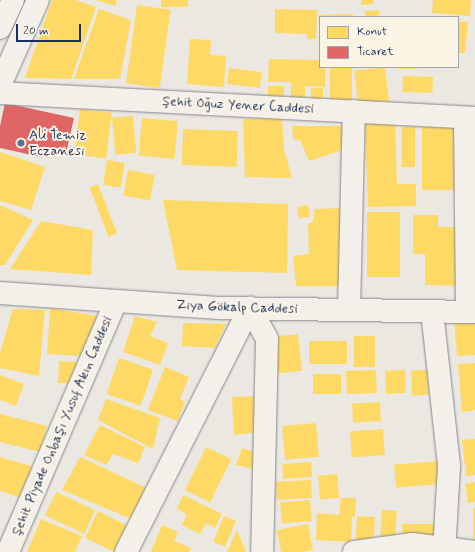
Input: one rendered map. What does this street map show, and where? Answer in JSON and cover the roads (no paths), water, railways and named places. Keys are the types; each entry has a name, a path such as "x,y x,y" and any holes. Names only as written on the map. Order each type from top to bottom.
{"street":[{"path":"0,28 13,0"},
{"path":"0,85 38,0"},
{"name":"Şehit Oğuz Yener Caddesi","path":"0,93 354,110 470,118"},
{"path":"349,310 354,110"},
{"path":"470,118 471,312"},
{"name":"Ziya Gökalp Caddesi","path":"0,293 250,308 471,312"},
{"name":"Şehit Piyade Onbaşı Yusuf Akın Caddesi","path":"8,552 116,300"},
{"path":"126,552 250,308"},
{"path":"250,308 267,338 262,552"},
{"path":"432,311 449,466 445,550"},
{"path":"354,552 412,544 445,550 475,552"}],"place":[{"name":"Ali Temiz Eczanesi","path":"21,143"}]}
